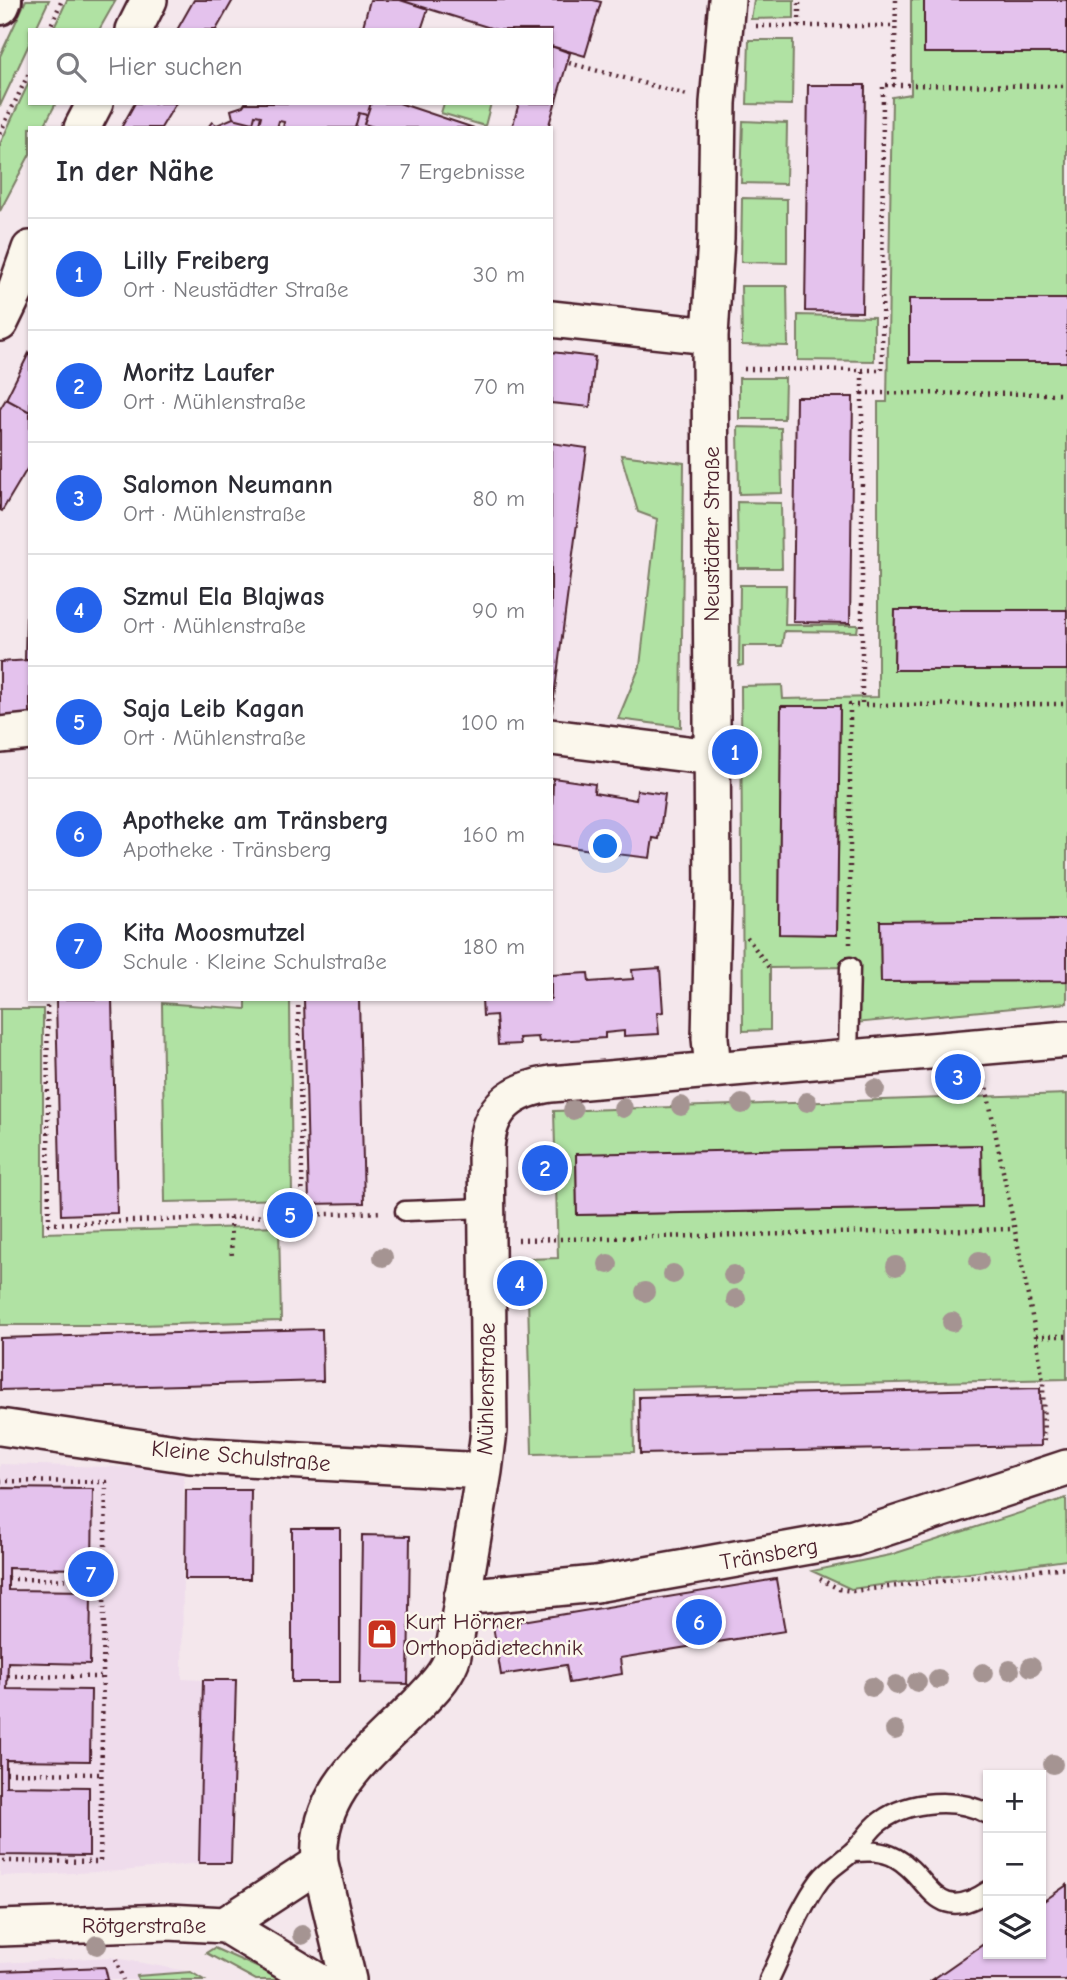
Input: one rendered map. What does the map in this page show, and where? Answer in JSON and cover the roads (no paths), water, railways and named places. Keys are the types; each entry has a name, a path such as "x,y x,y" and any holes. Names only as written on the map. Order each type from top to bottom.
{"main road":[{"path":"0,5 2,0"}],"street":[{"path":"135,28 149,0"},
{"name":"Neustädter Straße","path":"713,1069 710,1038 710,352 716,238 718,103 726,13"},
{"path":"83,126 94,105"},
{"path":"0,323 22,297 28,261"},
{"path":"553,319 710,352"},
{"path":"0,735 28,732"},
{"path":"553,737 712,757"},
{"name":"Mühlenstraße","path":"348,1980 320,1863 321,1829 341,1784 355,1766 434,1688 449,1664 489,1431 486,1148 489,1128 501,1105 513,1096 551,1084 1067,1039"},
{"name":"Kleine Schulstraße","path":"0,1427 190,1455 484,1471"},
{"name":"Tränsberg","path":"462,1597 596,1584 854,1538 1065,1470"},
{"path":"225,1925 320,1863"},
{"name":"Rötgerstraße","path":"0,1928 168,1922 225,1925 316,1980"}],"lane":[{"path":"848,1058 850,967"},
{"path":"405,1211 486,1225"},
{"path":"769,1980 818,1883 881,1821 904,1810 943,1803 967,1805 983,1812"},
{"path":"852,1852 873,1852 895,1857 932,1894 946,1901 971,1901 983,1894"}],"place":[{"name":"Lilly Freiberg","path":"735,752"},
{"name":"Salomon Neumann","path":"958,1077"},
{"name":"Moritz Laufer","path":"545,1168"},
{"name":"Saja Leib Kagan","path":"290,1215"},
{"name":"Szmul Ela Blajwas","path":"520,1283"},
{"name":"Kita Moosmutzel","path":"91,1574"},
{"name":"Apotheke am Tränsberg","path":"699,1622"},
{"name":"Kurt Hörner Orthopädietechnik","path":"382,1634"}]}
